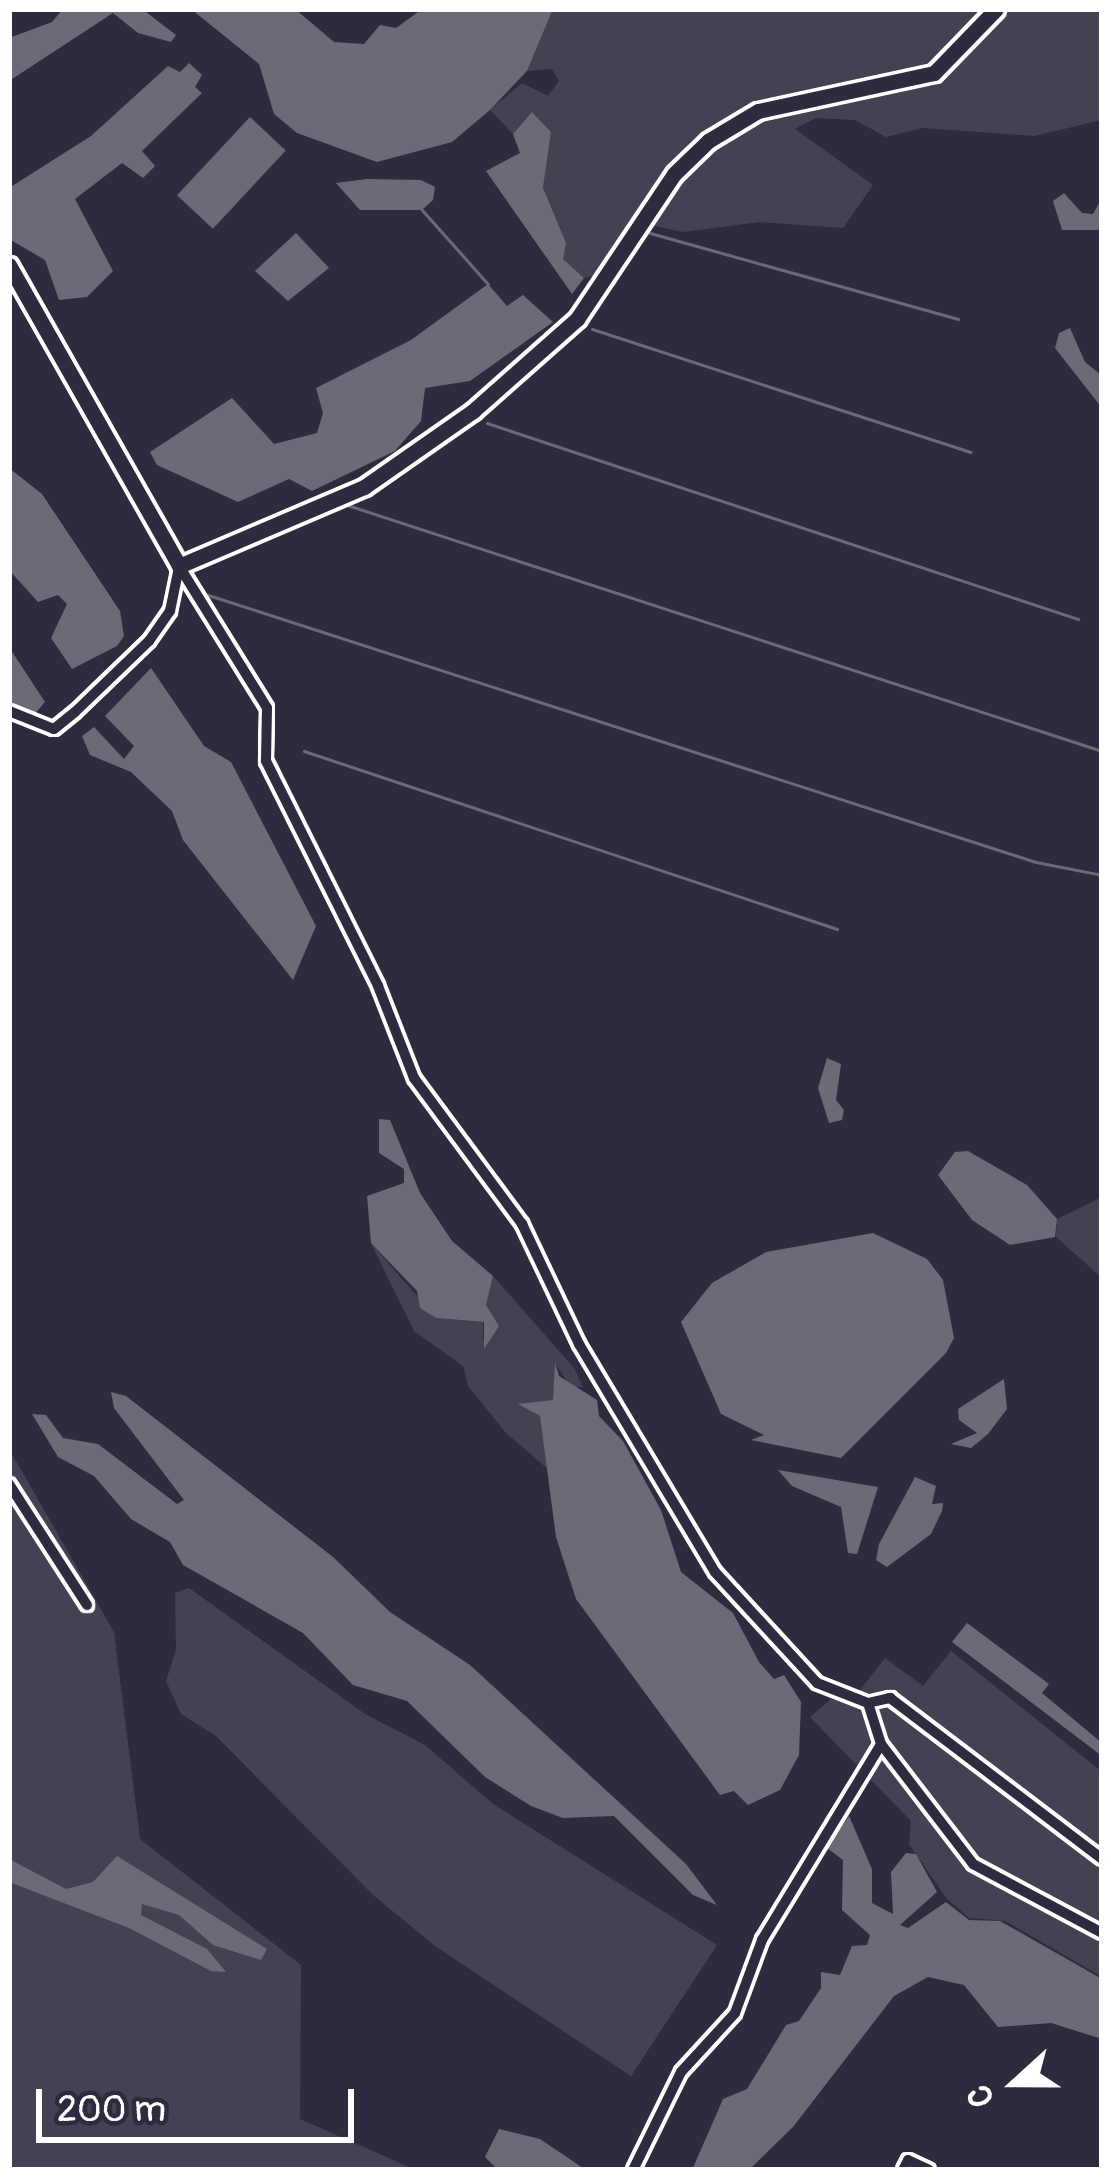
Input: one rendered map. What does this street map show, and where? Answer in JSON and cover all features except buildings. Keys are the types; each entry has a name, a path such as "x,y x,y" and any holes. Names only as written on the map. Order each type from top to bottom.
{"street":[{"path":"179,566 364,487 473,411 577,320 674,174 708,141 758,111 934,73 996,9"},
{"path":"9,265 179,566 266,708 266,761 378,986 414,1078 522,1224 579,1344 715,1573 817,1683 868,1702 890,1698 1102,1859"},
{"path":"9,712 54,729 76,712 149,641 170,610 179,566"},
{"path":"9,1484 87,1605"},
{"path":"868,1702 881,1744 973,1864 1102,1933"},
{"path":"633,2170 681,2072 735,2013 762,1940 881,1744"},
{"path":"903,2170 908,2160 929,2170"}],"shaded area":[{"path":"63,9 142,9 176,35 171,42 138,33 113,13 9,81 9,38 52,22"},
{"path":"191,9 295,9 334,42 364,44 380,25 396,28 418,12 553,9 527,71 490,110 452,142 377,162 297,133 274,114 259,64"},
{"path":"553,9 1102,9 1102,120 1034,136 922,128 886,137 855,120 816,118 795,129 873,185 843,228 760,222 683,232 631,221 593,276 584,278 563,259 543,188 551,132 532,112 513,134 490,110 522,83 548,96 559,81 552,69 527,71"},
{"path":"189,63 202,75 195,87 202,93 142,151 155,166 143,178 122,163 75,199 113,271 87,297 59,300 45,260 9,239 9,188 91,136 168,66 180,72"},
{"path":"532,112 551,132 543,188 566,243 563,259 584,278 572,294 486,171 520,153 513,134"},
{"path":"250,117 286,150 213,229 177,195"},
{"path":"421,180 435,187 433,200 422,210 360,210 336,183"},
{"path":"1064,193 1082,213 1093,214 1102,198 1102,230 1062,230 1053,201"},
{"path":"296,233 329,268 288,301 255,271"},
{"path":"488,284 507,306 523,295 553,322 470,381 425,388 421,421 395,451 312,491 289,479 238,502 157,465 150,452 232,398 274,444 317,433 323,413 316,388 411,340"},
{"path":"1070,328 1085,362 1101,375 1102,408 1055,348 1059,333"},
{"path":"9,468 42,494 120,611 124,636 117,646 72,669 51,638 67,604 58,595 38,602 9,570"},
{"path":"9,647 45,702 32,717 9,707"},
{"path":"151,668 204,746 231,762 316,926 293,980 183,840 172,811 131,772 90,755 82,736 94,727 124,759 134,746 105,716"},
{"path":"827,1058 841,1064 836,1100 844,1110 842,1120 829,1123 818,1088"},
{"path":"379,1119 390,1120 420,1193 452,1241 493,1276 486,1305 499,1326 484,1349 484,1322 436,1318 420,1308 417,1291 371,1243 367,1196 404,1183 404,1169 379,1153"},
{"path":"968,1151 1027,1185 1057,1219 1055,1237 1010,1245 972,1220 938,1175 955,1152"},
{"path":"1102,1197 1102,1278 1056,1237 1057,1219"},
{"path":"873,1233 927,1259 943,1280 954,1338 946,1353 841,1458 751,1440 764,1435 721,1414 681,1322 712,1283 766,1252"},
{"path":"371,1243 436,1318 483,1322 483,1340 499,1326 486,1305 493,1276 574,1368 583,1387 571,1387 556,1365 553,1400 521,1405 540,1416 549,1470 506,1433 468,1386 463,1366 414,1331"},
{"path":"555,1363 559,1376 597,1400 599,1416 623,1441 661,1510 681,1572 733,1613 759,1662 774,1679 784,1675 801,1702 799,1755 780,1790 748,1805 734,1791 720,1795 576,1599 556,1537 540,1416 518,1404 553,1400"},
{"path":"1004,1379 1007,1409 988,1434 971,1448 951,1444 977,1433 959,1420 958,1409"},
{"path":"111,1392 126,1396 333,1557 390,1612 470,1665 686,1864 717,1905 693,1895 614,1816 563,1818 531,1806 485,1777 407,1701 353,1685 303,1633 183,1565 170,1542 131,1519 94,1476 58,1457 32,1414 46,1415 63,1438 98,1444 177,1504 184,1500 114,1408"},
{"path":"9,1449 114,1632 140,1839 301,1965 300,2119 416,2170 9,2170"},
{"path":"778,1470 878,1487 857,1554 848,1553 841,1507 792,1486"},
{"path":"915,1477 936,1486 932,1504 943,1503 942,1511 931,1534 887,1567 876,1560 879,1544"},
{"path":"189,1588 365,1714 425,1745 493,1804 717,1945 631,2076 435,1946 373,1895 216,1736 181,1714 166,1681 176,1650 175,1593"},
{"path":"967,1623 1049,1684 1042,1693 1102,1743 1102,1756 952,1642"},
{"path":"951,1651 1102,1772 1102,1977 1005,1921 969,1918 947,1899 909,1844 911,1821 810,1717 831,1699 849,1704 885,1658 923,1686"},
{"path":"849,1816 872,1869 872,1903 893,1914 891,1872 906,1853 916,1854 937,1892 900,1925 908,1928 946,1902 969,1920 1000,1921 1102,1979 1102,2039 1051,2023 998,2027 964,1985 928,1977 894,1996 793,2127 749,2170 692,2170 723,2099 747,2089 786,2025 799,2021 821,1988 821,1972 840,1975 852,1946 867,1945 870,1935 842,1910 843,1860 827,1848"},
{"path":"117,1856 267,1949 261,1960 213,1945 179,1915 142,1904 141,1915 207,1949 226,1972 211,1971 129,1928 9,1882 9,1859 66,1889 93,1882"},
{"path":"499,2129 540,2139 586,2170 498,2170 485,2157"}],"waterway":[{"path":"422,210 488,284"},
{"path":"650,233 958,319"},
{"path":"592,329 971,452"},
{"path":"487,423 1078,619"},
{"path":"347,505 1102,751"},
{"path":"202,593 1036,862 1102,875"},
{"path":"304,751 837,929"}]}
